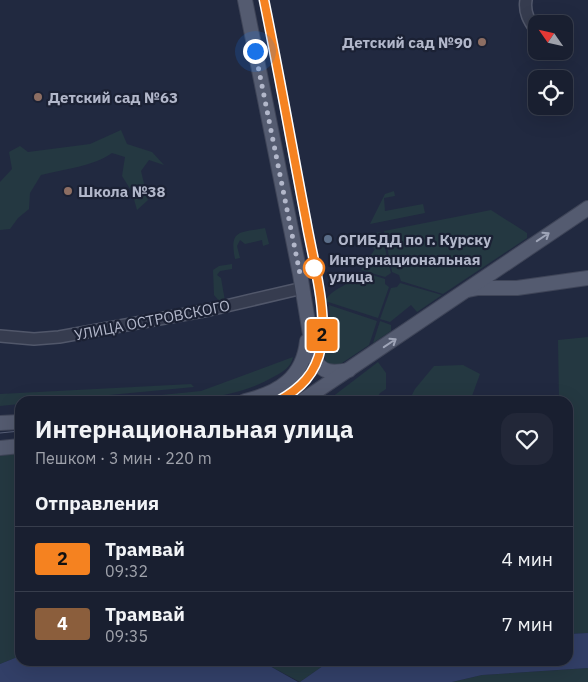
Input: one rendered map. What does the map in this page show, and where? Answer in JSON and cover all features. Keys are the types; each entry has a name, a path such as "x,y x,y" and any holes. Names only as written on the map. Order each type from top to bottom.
{"main road":[{"path":"245,0 303,288 307,325 306,350 300,366 285,384 260,396"},
{"path":"310,396 588,208"},
{"path":"503,264 499,272 499,279 504,284 517,288"},
{"path":"465,291 478,288 517,288 588,278"},
{"path":"307,325 311,332 312,350 316,362 322,370 330,373 350,370"},
{"path":"271,396 291,385 298,384 304,390 301,396"},
{"path":"0,423 15,422"},
{"path":"0,448 15,446"}],"street":[{"path":"526,0 525,9 528,17"},
{"name":"УЛИЦА ОСТРОВСКОГО","path":"0,336 34,339 59,338 209,310 303,288"}],"shaded area":[{"path":"121,130 127,144 152,152 164,165 149,160 141,171 148,200 137,210 132,192 122,176 125,157 112,153 87,165 41,175 30,193 29,209 18,218 10,229 0,230 0,182 12,169 9,152 20,146 28,152 90,144"},
{"path":"394,191 395,196 384,198 385,211 423,204 425,213 370,224 385,194"},
{"path":"491,210 527,233 527,238 443,294 401,281 399,275 392,272 384,231"},
{"path":"265,228 269,244 263,246 262,240 245,244 240,240 237,246 240,258 235,259 235,237 243,232"},
{"path":"381,232 391,273 385,277 361,270 375,249 365,243 368,234"},
{"path":"232,264 232,269 220,271 217,275 221,278 225,301 220,302 214,295 213,270 219,266"},
{"path":"360,271 385,279 385,284 389,287 378,318 325,301 328,296 352,280"},
{"path":"400,283 442,295 417,312 411,305 390,322 380,319 391,288 397,287"},
{"path":"329,305 377,321 369,345 336,367 327,365 325,358 325,319 330,318"},
{"path":"380,321 391,325 391,331 373,343"},
{"path":"588,337 588,633 573,634 573,396 559,396 558,340"},
{"path":"293,357 289,366 281,373 256,385 235,392 217,396 151,396 201,391"},
{"path":"378,362 386,373 386,389 378,396 334,396"},
{"path":"463,365 480,374 472,396 412,396 434,366"},
{"path":"191,384 194,387 99,396 15,396 15,404 0,406 0,394"},
{"path":"15,454 15,658 0,664 0,456"},
{"path":"270,666 323,666 300,682"},
{"path":"588,668 588,682 452,682 482,675"}],"water":[{"path":"588,633 588,668 482,675 452,682 300,682 323,666 573,666 573,634"},
{"path":"15,658 15,666 270,666 298,682 0,682 0,664"}],"tram line":[{"path":"260,0 314,284 317,322 317,340 314,356 307,372 296,384 278,396"},
{"name":"2","path":"264,0 315,271 322,322 321,347 316,362 300,388 287,396"},
{"path":"0,433 15,432"}],"place":[{"name":"Детский сад №90","path":"482,42"},
{"name":"Детский сад №63","path":"38,97"},
{"name":"Школа №38","path":"68,191"},
{"name":"ОГИБДД по г. Курску","path":"328,239"},
{"name":"Интернациональная улица","path":"314,268"}],"route":[{"path":"255,51 300,274 314,268"}]}
